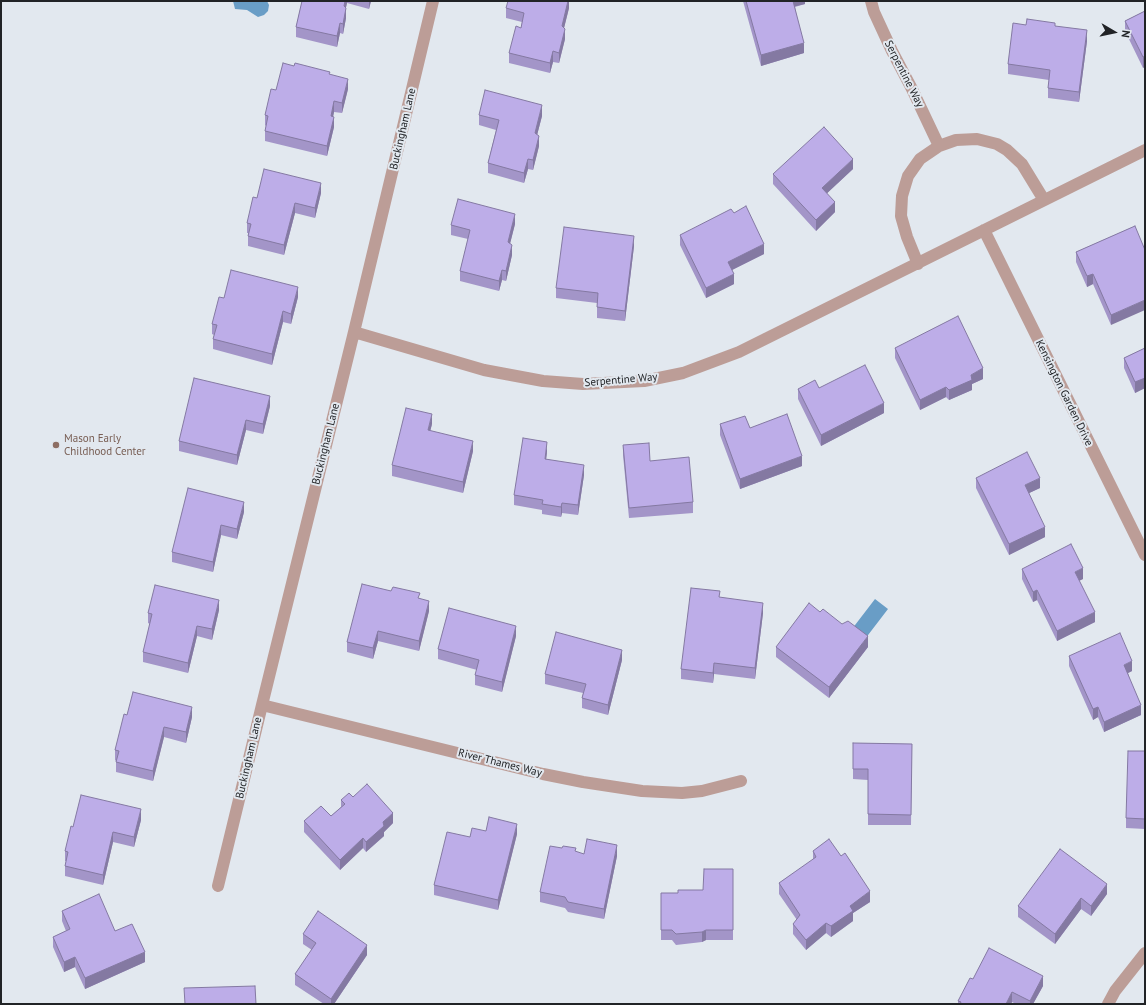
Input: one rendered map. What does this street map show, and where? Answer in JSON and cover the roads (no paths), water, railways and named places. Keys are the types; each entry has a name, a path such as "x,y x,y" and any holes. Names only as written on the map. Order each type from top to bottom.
{"street":[{"name":"Buckingham Lane","path":"218,886 354,332 433,1"},
{"name":"Serpentine Way","path":"872,1 874,12 892,51 939,146"},
{"path":"918,264 907,237 901,216 902,196 908,176 920,159 939,146 956,140 977,139 997,144 1007,150 1022,164 1044,200"},
{"name":"Serpentine Way","path":"354,332 484,370 544,381 583,384 644,381 683,373 739,352 1145,150"},
{"name":"Kensington Garden Drive","path":"984,230 1145,555"},
{"name":"River Thames Way","path":"262,705 535,772 590,783 642,791 682,793 702,791 740,781"},
{"path":"1108,1004 1115,991 1145,953"}],"water":[{"path":"233,1 267,1 269,5 268,11 264,15 258,17 247,10 235,9"},
{"path":"875,599 888,609 865,639 852,629"}],"place":[{"name":"Mason Early Childhood Center","path":"56,445"}]}
